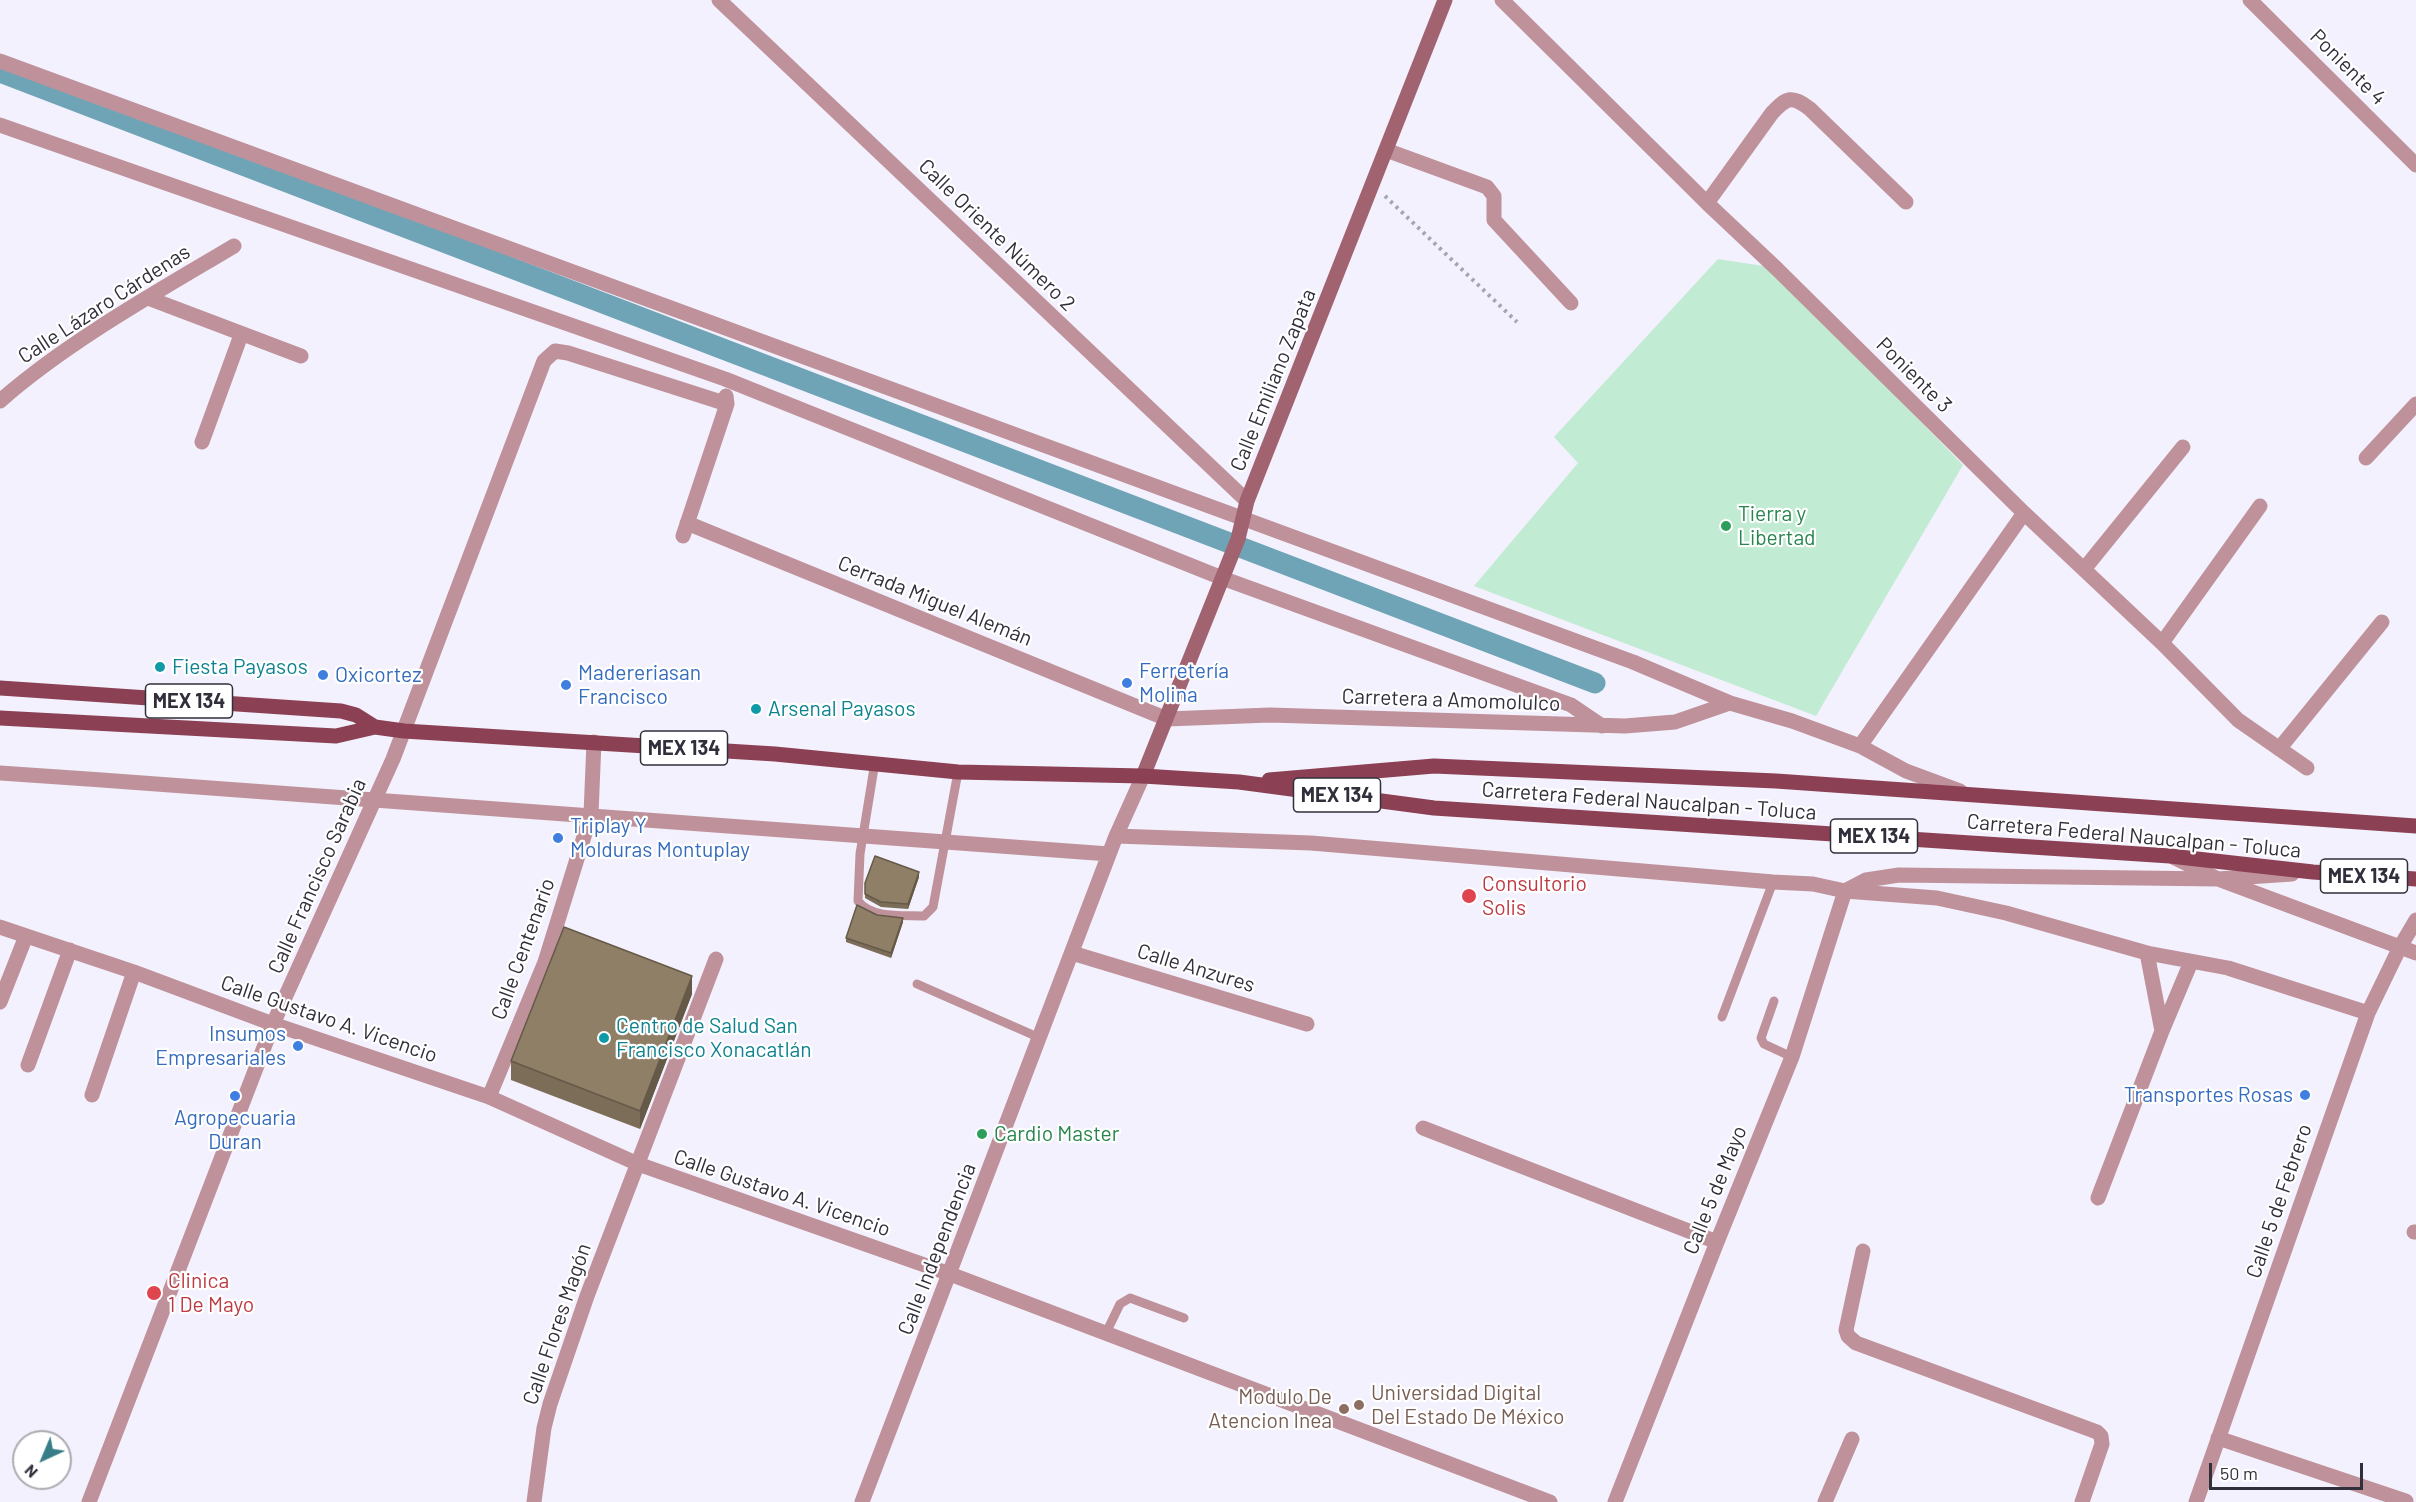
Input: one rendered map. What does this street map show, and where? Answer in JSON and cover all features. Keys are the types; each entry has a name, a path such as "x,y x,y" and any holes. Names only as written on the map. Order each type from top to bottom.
{"main road":[{"name":"Carretera Federal Naucalpan - Toluca","path":"0,688 341,711 356,715 375,727 404,731 875,762 958,772 1143,776 1239,782 1434,808 2170,856 2313,872 2416,879"},
{"name":"Carretera Federal Naucalpan - Toluca","path":"0,718 336,736 375,727"},
{"name":"Carretera Federal Naucalpan - Toluca","path":"1239,782 1434,766 1776,781 2416,826"}],"street":[{"name":"Calle Oriente Número 2","path":"719,0 1247,501"},
{"name":"Calle Emiliano Zapata","path":"1143,776 1238,539 1247,501 1445,0"},
{"name":"Poniente 3","path":"1502,0 2024,513 2162,643 2238,720 2307,768"},
{"name":"Poniente 4","path":"2250,0 2416,165"},
{"path":"3,61 1634,662 1730,703 1792,721 1860,746 1882,760 1928,781 1974,795"},
{"path":"1707,203 1772,113 1786,100 1793,99 1810,109 1906,202"},
{"path":"0,125 725,379 1222,578 1570,705 1602,726"},
{"path":"1386,150 1487,187 1494,196 1494,220 1571,303"},
{"name":"Calle Lázaro Cárdenas","path":"0,401 19,384 148,298 234,246"},
{"path":"148,298 301,356"},
{"path":"202,442 242,335"},
{"name":"Calle Francisco Sarabia","path":"89,1502 273,1024 404,731 541,367 549,355 555,351 568,352 727,404"},
{"path":"725,379 727,404"},
{"name":"Cerrada Miguel Alemán","path":"727,404 685,530 1167,719"},
{"path":"2366,458 2416,404"},
{"path":"2085,568 2183,447"},
{"path":"2162,643 2260,506"},
{"path":"1860,746 2024,513"},
{"path":"2279,749 2382,622"},
{"name":"Carretera a Amomolulco","path":"1167,719 1270,715 1602,726 1650,725 1675,722 1730,703"},
{"name":"Calle Centenario","path":"489,1097 545,962 591,814 594,742"},
{"path":"0,773 591,814 1110,854"},
{"name":"Calle Independencia","path":"862,1502 1116,836 1143,776"},
{"path":"1116,836 1311,843 1813,884 1845,891 1937,898 2006,913 2147,953 2228,968 2371,1007"},
{"path":"2170,856 2218,879 2416,953"},
{"path":"1845,891 1866,880 1899,875 2218,879 2313,872"},
{"name":"Calle 5 de Mayo","path":"1615,1502 1792,1057 1845,891"},
{"name":"Calle 5 de Febrero","path":"2196,1502 2371,1007 2390,966 2416,920"},
{"name":"Calle Gustavo A. Vicencio","path":"0,927 134,972 273,1024 489,1097 638,1164 950,1274 1550,1502"},
{"path":"0,1002 26,936"},
{"path":"28,1065 70,950"},
{"name":"Calle Anzures","path":"1072,952 1307,1024"},
{"path":"2147,953 2162,1031"},
{"name":"Calle Flores Magón","path":"534,1502 544,1428 550,1404 587,1296 716,959"},
{"path":"2098,1198 2162,1031 2192,962"},
{"path":"92,1095 134,972"},
{"path":"1424,1128 1717,1242"},
{"path":"1863,1251 1846,1330 1851,1339 1856,1343 2097,1432 2101,1436 2102,1444 2082,1502"},
{"path":"2218,1438 2406,1501"},
{"path":"1825,1502 1852,1439"}],"lane":[{"path":"875,762 860,854 858,901 863,907 874,912 924,916 933,907 958,772"},
{"path":"1722,1017 1773,882"},
{"path":"917,984 1040,1038"},
{"path":"1774,1001 1761,1038 1764,1044 1792,1057"},
{"path":"1106,1333 1120,1304 1130,1298 1184,1318"}],"path":[{"path":"1373,183 1517,322"}],"green space":[{"name":"Tierra y Libertad","path":"1718,259 1770,267 1963,465 1816,716 1474,586 1578,463 1554,437"}],"building":[{"path":"875,856 919,872 908,904 881,902 865,894 865,883"},
{"path":"857,905 877,915 903,918 891,953 846,938"},
{"name":"Centro de Salud San Francisco Xonacatlán","path":"564,927 692,976 640,1111 511,1061"}],"waterway":[{"path":"0,72 1595,683"}],"place":[{"name":"Tierra y Libertad","path":"1726,526"},
{"name":"Fiesta Payasos","path":"160,667"},
{"name":"Oxicortez","path":"323,675"},
{"name":"Ferretería Molina","path":"1127,683"},
{"name":"Madereriasan Francisco","path":"566,685"},
{"name":"Arsenal Payasos","path":"756,709"},
{"name":"Triplay Y Molduras Montuplay","path":"558,838"},
{"name":"Consultorio Solis","path":"1469,896"},
{"name":"Centro de Salud San Francisco Xonacatlán","path":"604,1038"},
{"name":"Insumos Empresariales","path":"298,1046"},
{"name":"Transportes Rosas","path":"2305,1095"},
{"name":"Agropecuaria Duran","path":"235,1096"},
{"name":"Cardio Master","path":"982,1134"},
{"name":"Clinica 1 De Mayo","path":"154,1293"},
{"name":"Universidad Digital Del Estado De México","path":"1359,1405"},
{"name":"Modulo De Atencion Inea","path":"1344,1409"}]}
